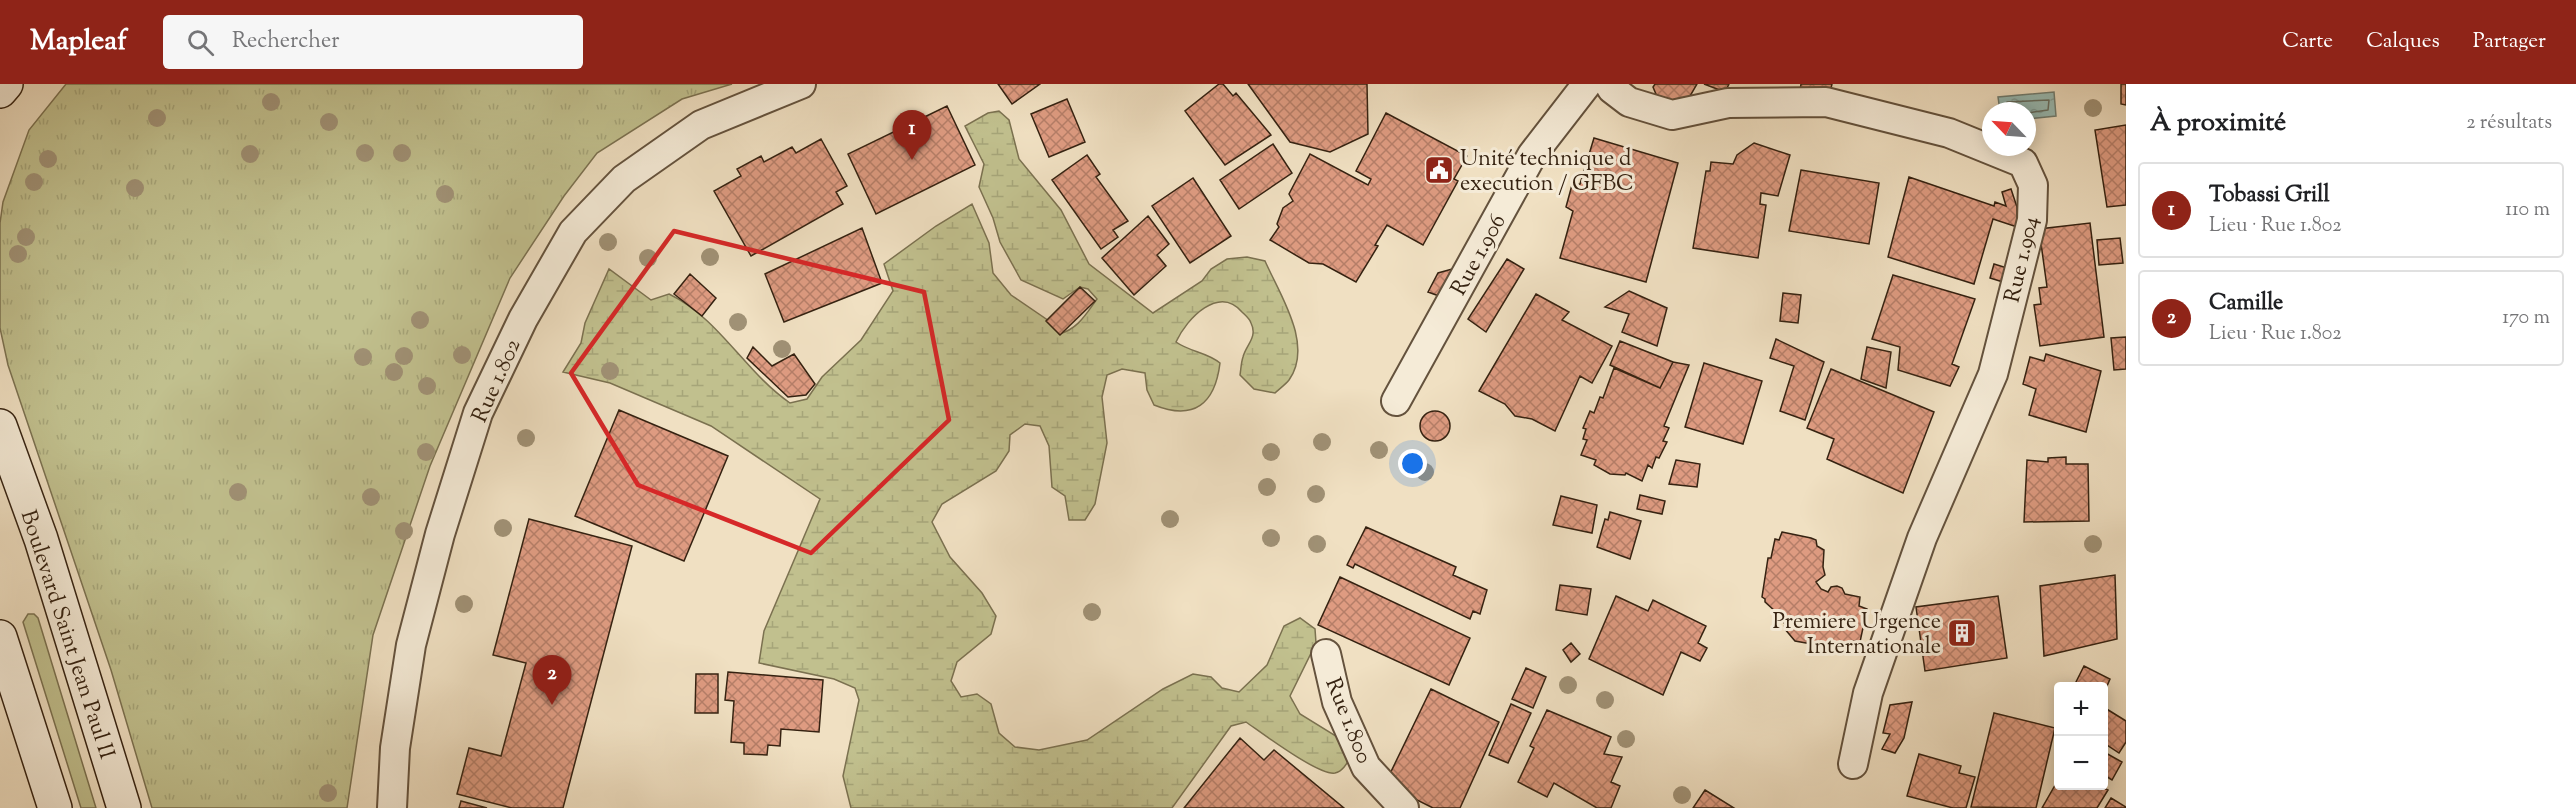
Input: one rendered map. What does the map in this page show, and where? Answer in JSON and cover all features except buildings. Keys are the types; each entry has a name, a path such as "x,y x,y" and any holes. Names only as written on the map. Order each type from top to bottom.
{"main road":[{"path":"0,91 6,84"},
{"name":"Boulevard Saint Jean Paul II","path":"0,426 41,539 124,808"},
{"path":"0,637 55,808"}],"street":[{"name":"Rue 1.802","path":"392,808 395,748 411,645 440,534 478,413 523,319 573,232 624,178 700,125 801,84"},
{"name":"Rue 1.906","path":"1396,401 1532,155 1587,84"},
{"name":"Rue 1.904","path":"1610,84 1612,89 1629,102 1672,116 1728,103 1826,102 1949,133 2023,163 2033,185 2032,220 1993,374 1922,538 1868,693 1853,764"},
{"name":"Rue 1.800","path":"1326,654 1338,702 1366,767 1404,808"}],"highlighted area":[{"path":"674,231 924,292 949,420 811,553 638,485 571,373"}],"green space":[{"path":"66,84 732,84 682,99 597,153 564,196 510,278 430,466 373,635 347,808 152,808 111,670 8,365 0,328 0,223 3,202 29,130"},
{"path":"999,111 1009,120 1019,159 1061,210 1089,264 1153,313 1202,281 1211,269 1227,259 1247,257 1265,261 1292,320 1298,351 1296,366 1289,380 1275,393 1254,389 1240,375 1242,359 1253,333 1250,320 1233,305 1224,302 1214,303 1204,308 1188,323 1176,342 1210,356 1220,363 1213,389 1200,405 1191,410 1180,411 1154,405 1147,390 1145,373 1122,369 1107,375 1102,397 1107,443 1095,504 1085,520 1069,520 1065,496 1052,487 1049,446 1040,426 1025,424 1010,435 1009,451 996,471 942,504 932,522 950,557 982,593 996,616 991,634 957,662 951,681 961,697 977,694 991,704 999,733 1015,747 1039,750 1087,740 1163,689 1193,674 1211,677 1222,688 1239,692 1267,665 1284,626 1300,618 1315,629 1316,643 1290,696 1300,714 1344,741 1353,753 1346,765 1338,772 1327,772 1304,761 1246,722 1231,726 1172,808 851,808 843,776 859,700 855,688 834,679 759,663 764,631 820,499 711,426 610,383 563,372 581,343 585,323 609,269 651,300 669,294 687,304 717,331 759,376 790,403 807,399 822,377 861,340 893,291 884,264 936,226 972,204 989,243 993,273 1011,295 1052,323 1059,334 1066,332 1081,320 1097,299 1088,289 1080,287 1063,299 1021,280 1000,242 993,218 979,187 984,164 965,126 988,113"},
{"path":"28,614 34,614 38,618 96,808 81,808 23,622"}],"water":[{"path":"2054,92 2056,116 2036,118 2036,102 1999,102 1998,97"}],"place":[{"name":"Tobassi Grill","path":"912,160"},
{"name":"Unité technique d execution / GFBC","path":"1439,170"},
{"name":"Premiere Urgence Internationale","path":"1962,633"},
{"name":"Camille","path":"552,705"}]}
